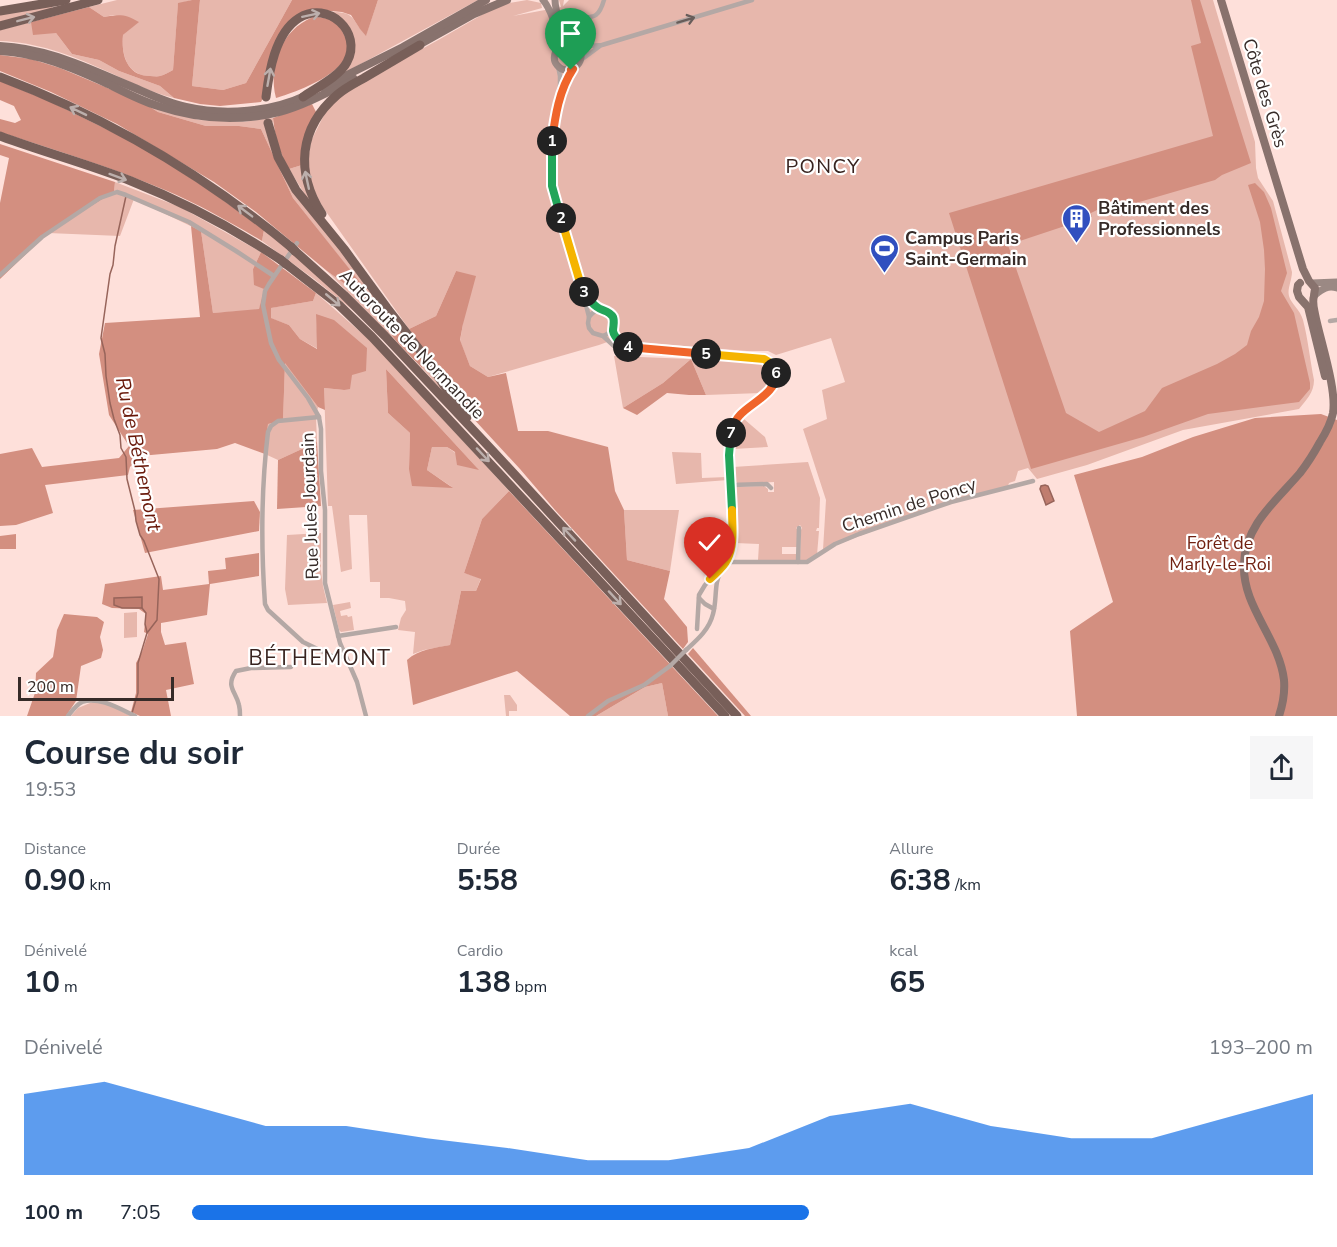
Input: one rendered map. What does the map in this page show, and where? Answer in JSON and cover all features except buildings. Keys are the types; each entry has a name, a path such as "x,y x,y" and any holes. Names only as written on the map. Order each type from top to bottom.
{"highway":[{"path":"0,11 66,0"},
{"path":"0,26 98,0"},
{"path":"266,97 274,56 282,37 299,18 312,13 323,13 344,26 350,35 351,48 347,63 303,97"},
{"path":"344,249 309,189 304,167 305,147 311,128 324,108 339,93 420,45"},
{"name":"Autoroute de Normandie","path":"0,77 84,114 154,151 219,193 294,247 367,318 491,449 737,716"},
{"path":"268,123 278,158 296,190 344,249 491,449"},
{"name":"Autoroute de Normandie","path":"0,138 128,180 176,200 230,228 284,262 339,305 378,343 725,716"}],"main road":[{"path":"0,45 48,53 186,107 219,112 251,110 273,107 303,97 342,79 486,0"},
{"path":"0,51 47,59 80,71 157,106 186,114 219,118 254,117 280,112 314,99 420,45 474,14 507,0"},
{"name":"Côte des Grès","path":"1221,0 1279,194 1303,269 1311,282"},
{"name":"Côte des Grès","path":"1279,194 1300,283"},
{"path":"1279,716 1283,703 1284,680 1275,649 1248,592 1244,578 1244,552 1253,528 1264,512 1301,472 1326,432 1334,413 1334,397 1315,314 1315,288 1311,282 1303,281 1298,285 1296,291 1308,307 1331,401 1326,432"},
{"path":"1302,299 1308,300 1314,296"}],"street":[{"path":"543,0 549,8 558,35 558,48"},
{"path":"555,0 566,38 581,54 581,60"},
{"path":"561,25 572,20 593,17 601,9 604,0"},
{"path":"588,716 608,701 644,685 670,666 709,625 714,609 717,584 733,541 729,447 734,424 741,414 768,392 776,380 776,374 774,366 764,359 620,348 591,331 582,289 552,186 551,148 561,95 567,77 573,69 590,52 602,45 752,0"},
{"path":"561,95 558,66 554,58 558,48 565,44 602,45"},
{"path":"558,66 563,70 573,69"},
{"path":"0,275 42,237 100,198 117,192 189,222 274,276"},
{"name":"Rue Jules Jourdain","path":"294,247 265,291 263,305 271,343 279,360 308,398 319,417 325,510 325,583 338,636 357,681 366,716"},
{"path":"1311,282 1337,282"},
{"path":"1314,296 1326,288 1337,288"},
{"path":"582,289 592,303 612,316 616,339 624,347"},
{"path":"589,317 599,309"},
{"path":"1330,321 1337,320"},
{"path":"603,336 613,328"},
{"path":"319,417 278,421 271,426 268,432 262,507 265,604 268,610 303,642 336,658 345,656"},
{"name":"Chemin de Poncy","path":"725,564 807,562 836,544 951,502 1033,481"},
{"path":"731,486 767,484 771,488"},
{"path":"798,562 799,528"},
{"path":"697,629 699,598 705,585 725,564"},
{"path":"699,598 714,609"},
{"path":"338,636 396,627"},
{"path":"240,716 239,705 231,683 236,671 251,668 291,667"},
{"path":"68,716 81,703 88,701 105,702 133,715"}],"shaded area":[{"path":"117,0 192,0 178,4 173,70 163,75 142,75 127,63 123,49 123,35 138,22 113,15 104,17 89,7"},
{"path":"200,0 292,0 246,83 223,90 192,86"},
{"path":"378,0 478,0 346,72 351,61 330,12 349,15 366,35"},
{"name":"Campus Paris Saint-Germain","path":"527,0 541,3 542,8 513,16 561,7 559,0 564,0 563,6 569,0 1213,0 1255,142 1258,178 1273,201 1292,272 1289,293 1290,299 1302,316 1305,327 1314,380 1311,393 1299,409 1183,430 1087,465 1037,479 1028,468 1018,471 1015,481 1009,483 1008,486 946,503 823,550 826,500 803,429 827,419 822,390 845,382 831,338 776,355 768,351 646,343 621,337 488,377 470,366 460,341 463,324 456,271 436,316 409,329 322,206 313,188 307,166 311,141 327,109 346,91 485,13 504,4"},
{"path":"52,6 52,9 0,22 0,13"},
{"path":"31,22 56,33 72,54 99,60 119,71 160,86 174,98 147,89 66,54 27,44 0,41 0,30"},
{"path":"150,107 199,120 243,122 273,118 273,122 266,124 275,155 425,362 445,394 422,368 421,360 293,198 261,129 206,126 158,112"},
{"path":"302,165 310,199 309,201 289,169"},
{"path":"115,182 180,207 261,252 253,269 264,289 259,310 213,313 201,231 134,199 120,236 48,233 114,192"},
{"path":"264,230 304,262 360,316 262,241"},
{"path":"327,271 368,304 396,341"},
{"path":"316,293 374,344 509,491 482,519 464,573 481,578 476,591 461,591 450,645 413,654 415,632 398,630 406,610 405,601 380,598 380,582 370,582 367,515 349,515 352,569 341,572 332,506 328,506 324,388 344,390 316,314 318,349 300,339 289,325 270,318 270,308 313,301","holes":["386,369 478,469 447,447 432,447 427,470 452,487 409,469 410,433 388,413"]},
{"path":"614,356 691,359 663,383 623,408"},
{"path":"691,359 759,363 768,372 771,385 761,393 706,395"},
{"path":"285,362 318,407 317,442 278,460 265,454 268,424 283,421"},
{"path":"744,419 765,437 768,447 733,449 736,433"},
{"path":"672,452 701,453 702,478 727,477 728,480 676,484"},
{"path":"808,462 820,498 819,528 816,531 819,531 817,555 806,561 800,560 802,528 800,525 796,528 798,530 797,547 782,547 782,554 797,554 797,560 758,560 759,544 735,543 734,487 764,486 768,492 774,492 774,482 738,484 733,482 733,467"},
{"path":"1045,485 1048,486 1054,501 1046,505 1040,489"},
{"path":"624,510 679,510 670,571 627,560"},
{"path":"321,533 321,571 327,603 288,605 285,589 287,535"},
{"path":"142,597 142,608 122,608 114,605 114,598"},
{"path":"350,602 351,608 340,611 341,616 352,616 354,630 341,632 333,605"},
{"path":"137,612 137,637 124,638 124,613"},
{"path":"662,683 668,716 596,716 645,687"},
{"path":"504,695 510,695 517,705 517,711 509,711 509,716 506,716"},
{"path":"95,701 105,702 130,716 71,716 78,708"}],"green space":[{"path":"200,0 192,86 223,90 246,83 292,0 378,0 366,36 351,15 320,10 284,29 261,102 220,106 174,98 160,86 119,71 99,60 72,54 56,33 33,35 31,22 89,7 104,17 118,15 130,17 139,22 123,35 123,50 127,63 142,75 159,76 173,70 178,3"},
{"path":"1191,0 1200,0 1251,163 1215,180 1098,214 1097,210 1091,213 1092,217 1008,245 1066,413 1099,432 1145,411 1162,388 1217,364 1247,345 1264,301 1264,250 1260,222 1248,185 1255,183 1264,192 1271,208 1287,273 1281,291 1294,313 1310,389 1299,402 1208,414 1143,437 1031,469 949,213 1213,136 1191,46 1201,43"},
{"path":"313,17 327,19 337,24 348,43 346,56 340,65 320,80 276,98 274,74 280,50 293,31"},
{"path":"0,55 31,59 60,68 158,112 206,126 261,129 293,198 422,360 422,368 396,341 368,304 256,212 214,182 117,124 51,92 0,71"},
{"path":"0,81 49,101 143,147 212,192 264,230 262,241 190,201 165,190 104,166 0,132 0,119 15,123 21,120 14,106 0,100"},
{"path":"312,104 316,112 302,165 289,169 278,144 273,118"},
{"path":"0,144 115,182 114,192 48,233 0,279 0,203 9,158 0,155"},
{"path":"191,226 201,231 213,313 259,309 264,289 254,285 253,269 261,252 316,293 313,301 271,308 271,318 289,325 300,339 317,349 316,314 334,320 367,348 366,371 352,375 350,389 324,388 325,410 318,407 285,363 283,421 268,424 265,454 235,443 217,449 140,456 130,467 128,475 45,485 53,513 16,525 0,526 0,454 32,448 42,467 119,458 129,446 109,415 99,354 105,323 200,317"},
{"path":"456,271 476,276 460,340 470,366 488,377 506,373 518,431 548,431 608,447 615,491 624,510 627,560 670,571 664,599 687,627 688,642 683,649 471,416 409,329 436,316"},
{"path":"691,359 706,395 667,393 637,415 623,408 663,383"},
{"path":"386,369 479,470 457,465 455,452 447,447 432,447 427,470 453,488 412,486 409,469 410,433 388,413"},
{"name":"Forêt de Marly-le-Roi","path":"1321,414 1337,420 1337,716 1077,716 1070,631 1113,602 1074,475 1142,457 1193,437 1255,418"},
{"path":"317,442 321,506 277,509 278,460"},
{"path":"509,491 718,716 668,716 662,683 645,687 596,716 570,716 517,671 413,705 407,660 422,651 450,645 461,591 476,591 481,579 464,573 482,519"},
{"path":"254,501 260,512 259,531 145,553 133,510"},
{"path":"16,534 16,549 0,549 0,536"},
{"path":"259,553 259,576 210,584 207,615 161,623 165,645 186,642 194,684 166,690 171,716 140,716 131,712 136,693 136,663 148,634 144,632 146,614 139,609 112,608 102,604 105,584 161,576 163,590 209,584 208,571 226,569 225,558"},
{"path":"64,614 97,617 104,622 100,637 103,650 101,658 81,666 76,701 66,716 27,716 35,693 36,673 53,657 57,630"},
{"path":"693,648 751,716 745,716 688,654"}],"waterway":[{"name":"Ru de Béthemont","path":"126,196 110,274 101,338 110,403 120,435 121,448 126,457 127,479 136,521 159,579 157,620 147,633 138,663 138,693 132,713"},
{"path":"142,608 146,613 147,632"}],"place":[{"name":"Bâtiment des Professionnels","path":"1077,244"},
{"name":"Campus Paris Saint-Germain","path":"884,274"}],"district":[{"name":"PONCY","path":"823,166"},
{"name":"BÉTHEMONT","path":"320,658"}],"route":[{"path":"571,70 573,69 567,77 561,95 551,148 553,189 582,289 592,303 612,316 616,339 624,347 646,350 759,358 769,361 776,370 774,385 741,414 734,424 729,455 733,541 726,562 710,579"}]}
